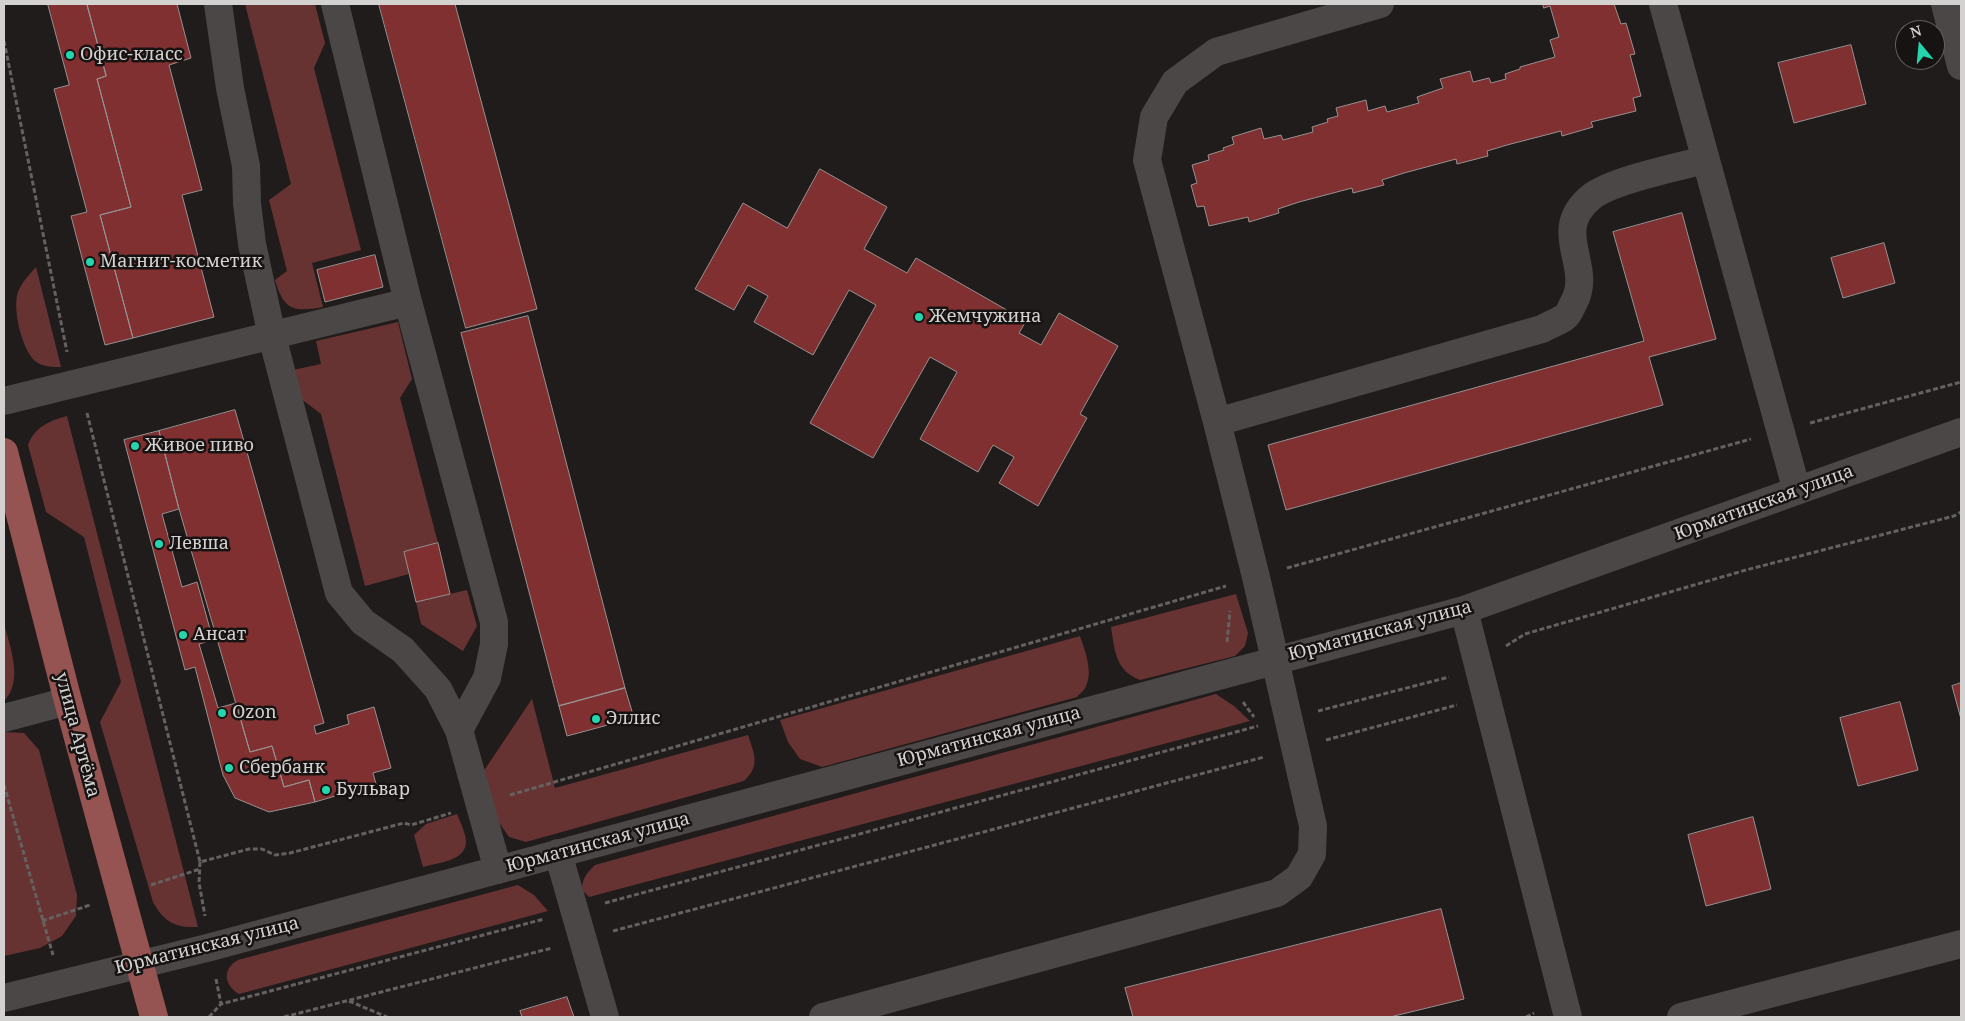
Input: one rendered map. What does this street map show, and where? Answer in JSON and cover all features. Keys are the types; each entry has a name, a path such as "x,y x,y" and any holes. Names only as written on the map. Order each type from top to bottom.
{"main road":[{"name":"улица Артёма","path":"4,452 68,701 154,1017"}],"street":[{"path":"218,4 230,88 246,166 247,204 252,244 272,336 339,593 362,622 403,650 438,689 459,730 498,870"},
{"path":"335,4 408,302 494,622 494,644 487,678 459,730"},
{"path":"823,1017 1277,893 1300,877 1312,854 1313,826 1274,661 1244,581 1217,422 1148,160 1154,117 1175,82 1216,52 1380,4"},
{"path":"1663,4 1797,491"},
{"path":"1946,4 1961,66"},
{"path":"1217,422 1542,330 1567,316 1578,296 1580,273 1571,236 1576,212 1590,197 1614,185 1706,160"},
{"path":"4,401 408,302"},
{"name":"Юрматинская улица","path":"4,998 139,963 211,947 1464,610 1961,432"},
{"path":"1464,610 1568,1017"},
{"path":"4,718 68,701"},
{"path":"558,853 605,1017"},
{"path":"1681,1017 1961,944"}],"path":[{"path":"4,41 69,365 83,398 200,862 249,849 262,849 275,855 290,853 404,823 411,825 605,766 1244,581 1961,382"},
{"path":"1287,719 1479,669 1514,640 1525,634 1746,570 1954,516 1961,512"},
{"path":"1226,650 1244,581"},
{"path":"209,1017 221,1004 575,911 1260,726 1239,697"},
{"path":"284,1017 1486,698"},
{"path":"4,785 62,984"},
{"path":"348,1000 387,1017"}],"shaded area":[{"path":"245,4 315,4 325,43 314,68 361,250 312,263 323,307 297,309 292,307 282,298 275,280 287,271 269,200 291,184"},
{"path":"36,267 61,367 44,366 35,361 26,348 19,328 16,299 24,282"},
{"path":"398,322 412,379 400,398 438,543 404,552 409,574 365,586 321,414 300,398 293,370 321,364 316,341"},
{"path":"67,416 198,927 177,925 171,922 161,914 153,902 100,722 121,682 84,537 46,512 28,445 43,426"},
{"path":"467,590 477,626 463,651 421,624 416,602"},
{"path":"1236,594 1248,633 1245,646 1235,656 1140,680 1125,671 1121,665 1115,652 1111,627"},
{"path":"4,624 12,653 14,674 10,693 4,701"},
{"path":"1080,636 1088,662 1089,676 1084,689 1077,697 822,767 800,759 788,742 780,720"},
{"path":"1216,694 1234,706 1250,721 589,897 582,890 586,876 595,865"},
{"path":"532,699 555,788 748,735 755,759 753,770 744,781 526,842 509,837 498,821 483,772"},
{"path":"4,732 24,733 39,750 77,895 76,916 62,936 40,948 4,956"},
{"path":"457,814 465,835 465,848 450,860 423,867 414,835 426,824"},
{"path":"518,885 534,895 548,911 239,994 228,982 227,972 238,960"}],"building":[{"path":"48,4 87,4 106,76 97,79 131,207 100,215 133,338 105,345 71,216 87,212 54,89 69,85"},
{"path":"87,4 177,4 191,58 169,65 202,190 182,195 214,317 133,338 100,215 131,207 97,79 106,76"},
{"path":"379,4 455,4 537,309 466,328"},
{"path":"1543,4 1614,4 1621,24 1626,23 1635,54 1630,55 1641,96 1633,98 1636,111 1591,122 1593,127 1562,136 1561,131 1487,151 1488,156 1457,164 1456,159 1404,173 1382,180 1384,185 1353,193 1352,188 1299,202 1278,209 1279,213 1249,222 1248,217 1209,226 1204,206 1197,207 1191,185 1197,183 1192,165 1209,160 1208,155 1224,150 1223,148 1234,144 1232,137 1261,128 1264,139 1281,135 1283,140 1313,132 1312,127 1328,122 1327,119 1338,116 1336,108 1366,100 1368,111 1385,106 1387,112 1419,103 1417,97 1443,88 1440,79 1470,71 1473,82 1489,78 1491,83 1506,79 1505,74 1520,69 1520,67 1555,57 1550,40 1559,37 1550,6 1544,8"},
{"path":"1851,45 1866,104 1794,123 1778,63"},
{"path":"820,169 887,207 864,249 907,273 916,258 1026,321 1019,333 1041,345 1059,313 1118,346 1080,414 1087,418 1038,506 999,483 1014,457 993,445 978,472 920,439 957,372 930,357 873,458 810,423 876,305 849,290 813,355 754,322 768,296 748,285 734,310 695,289 743,203 787,228"},
{"path":"1682,213 1716,339 1649,357 1663,405 1286,510 1268,445 1644,341 1613,232"},
{"path":"1884,243 1895,283 1843,298 1831,258"},
{"path":"375,255 383,287 325,302 317,270"},
{"path":"528,316 625,688 559,706 461,333"},
{"path":"235,410 324,723 314,726 316,734 349,724 347,715 374,707 391,768 373,773 376,784 315,802 309,780 284,787 272,746 250,752 236,703 218,708 199,644 213,640 197,582 182,587 162,514 179,509 159,431"},
{"path":"159,431 179,509 250,752 272,746 284,787 309,780 315,802 269,812 235,798 223,775 195,667 185,670 124,440"},
{"path":"438,543 450,594 416,602 404,552"},
{"path":"1961,683 1961,719 1952,686"},
{"path":"625,688 634,718 567,736 559,706"},
{"path":"1900,702 1918,770 1858,786 1840,718"},
{"path":"1753,817 1771,889 1706,906 1688,835"},
{"path":"1441,909 1464,999 1390,1017 1133,1017 1125,988"},
{"path":"567,997 574,1017 522,1017 520,1011"}],"place":[{"name":"Офис-класс","path":"70,55"},
{"name":"Магнит-косметик","path":"90,262"},
{"name":"Жемчужина","path":"919,317"},
{"name":"Живое пиво","path":"135,446"},
{"name":"Левша","path":"159,544"},
{"name":"Ансат","path":"183,635"},
{"name":"Ozon","path":"222,713"},
{"name":"Эллис","path":"596,719"},
{"name":"Сбербанк","path":"229,768"},
{"name":"Бульвар","path":"326,790"}]}
